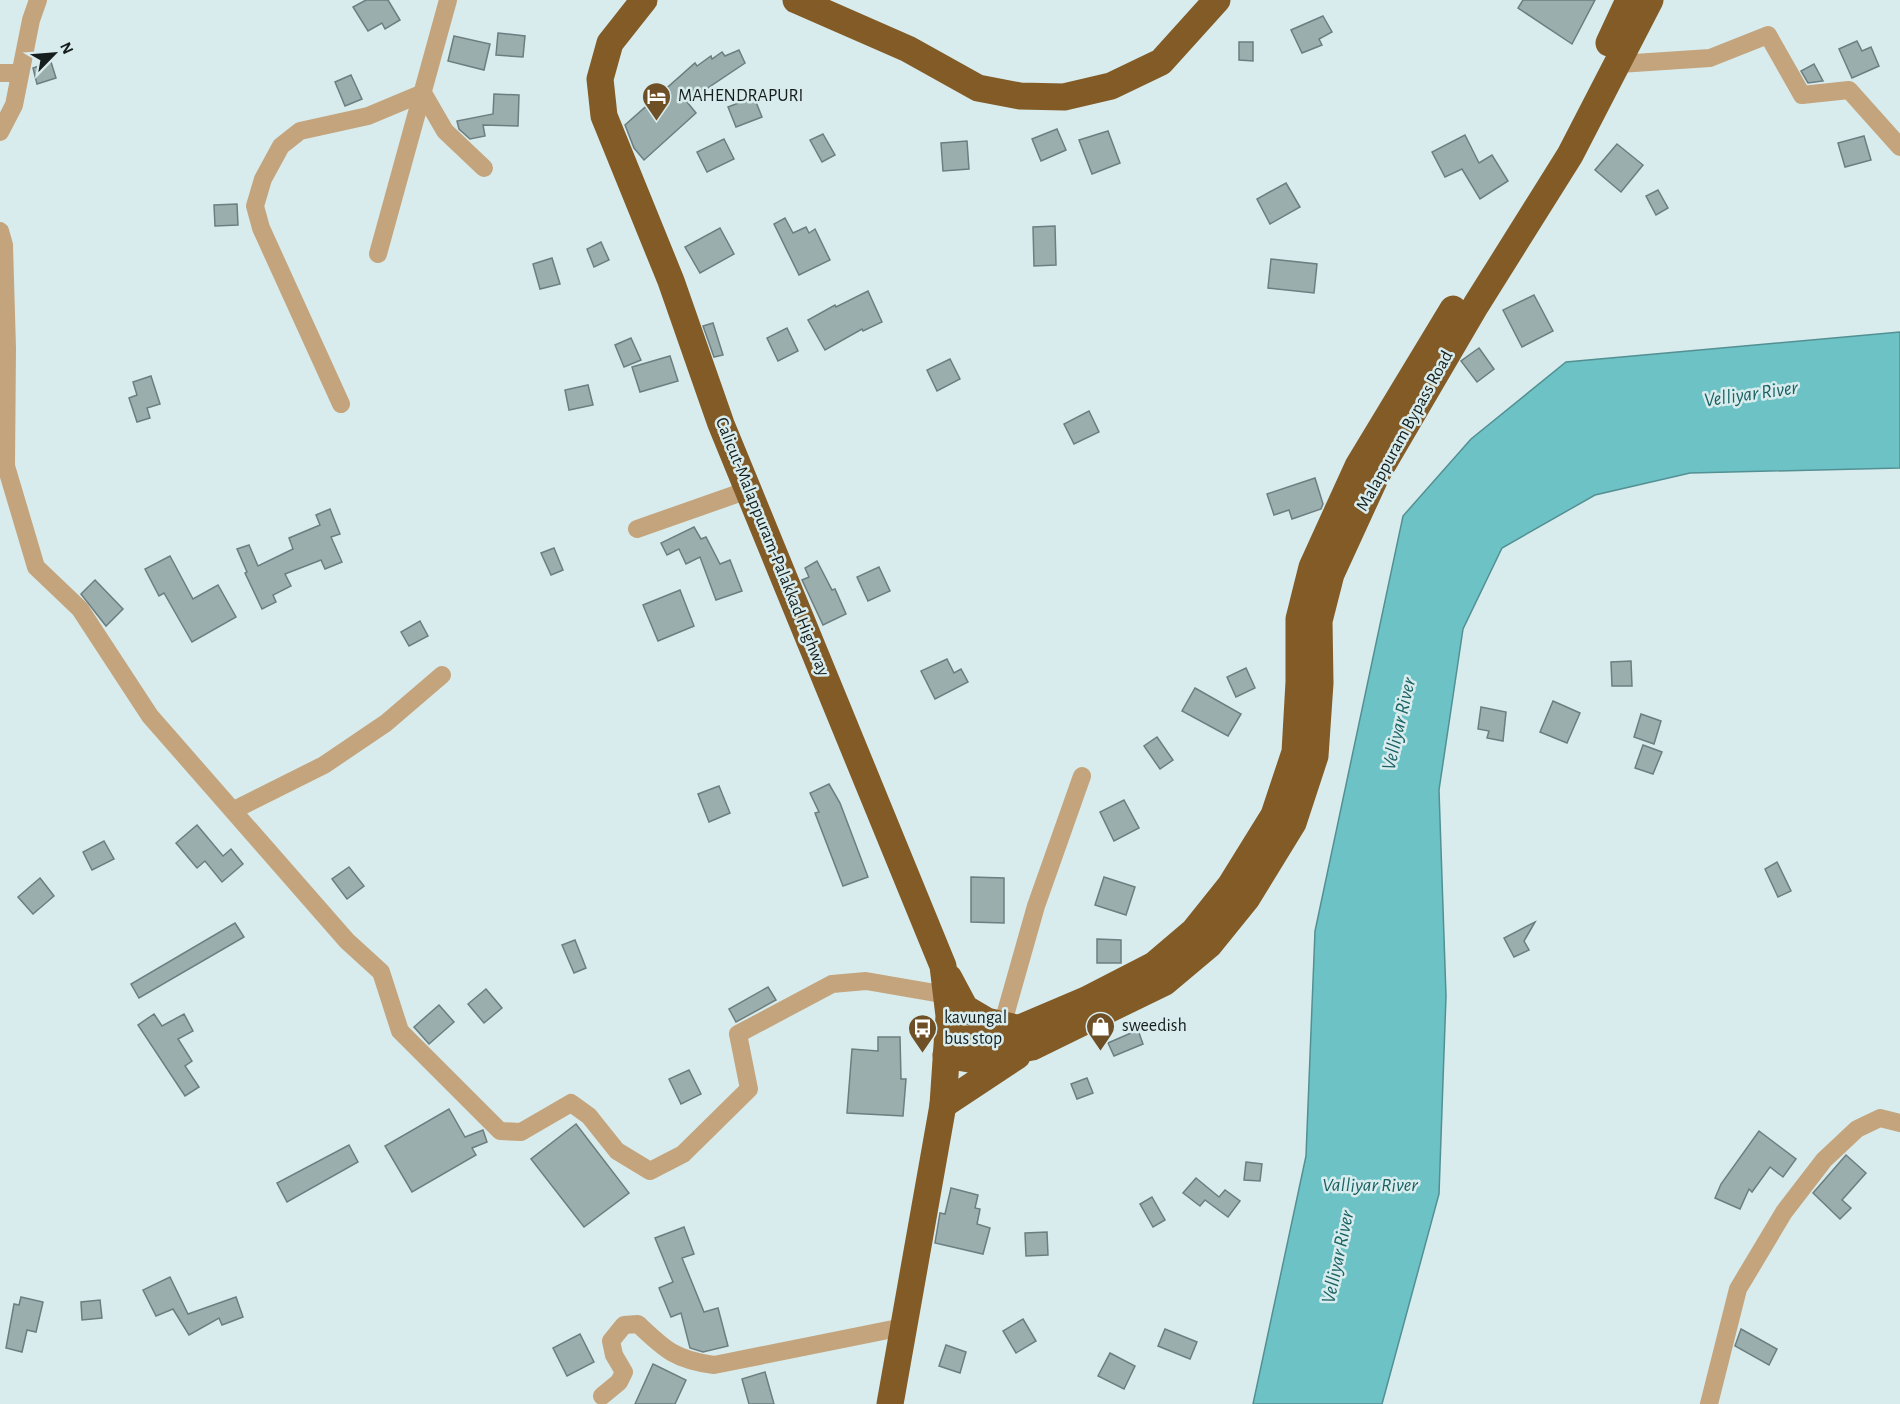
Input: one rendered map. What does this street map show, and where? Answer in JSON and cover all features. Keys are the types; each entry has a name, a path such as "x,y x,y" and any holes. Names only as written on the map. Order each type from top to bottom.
{"highway":[{"path":"796,0 908,49 978,88 1020,96 1064,97 1111,86 1161,62 1217,0"},
{"name":"Malappuram Bypass Road","path":"1019,1034 1154,965 1194,931 1230,886 1274,814 1295,752 1299,682 1299,619 1312,567 1358,466 1557,140 1629,0"},
{"name":"Malappuram Bypass Road","path":"947,1046 1019,1034 1165,982 1200,952 1247,898 1293,823 1315,756 1320,683 1319,621 1331,574 1376,476 1476,305 1570,155 1619,64 1650,0"},
{"name":"Calicut-Malappuram-Palakkad Highway","path":"641,1 610,43 600,79 604,116 671,281 721,424 943,966 947,1046 943,1105 890,1404"},
{"path":"943,966 965,1008 987,1021 1019,1034 981,1077 943,1105"}],"street":[{"path":"0,132 14,105 31,20 38,0"},
{"path":"378,254 448,0"},
{"path":"1619,64 1710,58 1768,35 1802,95 1850,90 1900,147"},
{"path":"0,73 20,74"},
{"path":"423,93 444,131 484,168"},
{"path":"341,404 261,228 255,206 263,179 281,146 300,131 368,116 423,93"},
{"path":"0,231 4,245 7,348 6,466 36,567 80,609 150,716 339,932 381,972 400,1031 500,1131 520,1132 571,1102 589,1116 617,1151 650,1171 682,1154 749,1089 738,1034 832,984 866,981 946,995"},
{"path":"637,529 748,490"},
{"path":"234,810 324,765 386,723 442,675"},
{"path":"1019,1034 1036,906 1082,776"},
{"path":"1709,1404 1738,1289 1784,1212 1824,1160 1857,1129 1880,1118 1900,1123"},
{"path":"602,1396 619,1382 624,1372 614,1355 611,1341 624,1325 638,1324 658,1344 688,1362 714,1365 903,1327"}],"water":[{"name":"Valliyar River","path":"1900,332 1900,468 1690,473 1595,495 1502,548 1463,629 1439,790 1446,996 1439,1194 1382,1404 1253,1404 1306,1156 1315,931 1403,516 1471,439 1566,362"}],"building":[{"path":"366,0 388,0 400,20 385,29 382,23 368,31 353,7"},
{"path":"1523,0 1595,0 1572,44 1518,8"},
{"path":"1323,16 1332,32 1319,39 1322,45 1302,53 1291,30"},
{"path":"498,33 525,36 523,57 496,55"},
{"path":"454,36 490,44 484,70 448,61"},
{"path":"1857,41 1862,51 1871,47 1879,66 1852,78 1839,49"},
{"path":"1239,42 1253,42 1253,61 1239,60"},
{"name":"MAHENDRAPURI","path":"739,50 745,63 687,102 696,113 644,160 634,148 625,125 695,63 697,66 711,56 712,59 722,52 725,56"},
{"path":"51,62 56,78 37,84 33,68"},
{"path":"1814,64 1823,81 1808,83 1801,71"},
{"path":"351,75 362,99 345,106 335,82"},
{"path":"494,94 519,95 518,126 483,125 485,136 470,139 459,129 457,121 493,114"},
{"path":"754,97 762,117 736,127 728,107"},
{"path":"1057,129 1066,150 1041,161 1032,139"},
{"path":"1108,131 1120,163 1092,174 1079,140"},
{"path":"823,134 835,155 822,162 810,140"},
{"path":"1465,135 1479,163 1492,155 1508,181 1480,199 1462,169 1445,177 1432,152"},
{"path":"1864,136 1871,160 1845,167 1838,143"},
{"path":"724,139 734,159 707,172 697,152"},
{"path":"967,141 969,169 943,171 941,143"},
{"path":"1617,144 1643,165 1621,192 1595,170"},
{"path":"1286,183 1300,207 1270,224 1257,199"},
{"path":"1658,190 1668,208 1656,215 1646,196"},
{"path":"237,204 238,225 215,226 214,205"},
{"path":"785,218 793,233 806,227 809,233 815,229 830,260 799,275 774,224"},
{"path":"1055,226 1056,265 1034,266 1033,227"},
{"path":"720,228 734,254 700,273 685,247"},
{"path":"601,242 609,260 594,267 587,249"},
{"path":"552,258 560,284 540,289 533,264"},
{"path":"1271,259 1317,264 1314,293 1268,288"},
{"path":"868,291 882,322 863,331 862,329 825,350 808,320"},
{"path":"1534,295 1553,331 1522,347 1503,310"},
{"path":"713,323 723,355 714,357 703,326"},
{"path":"787,328 798,351 778,361 767,338"},
{"path":"631,338 641,360 624,367 615,345"},
{"path":"1479,348 1494,369 1477,382 1461,361"},
{"path":"670,356 678,381 640,392 632,367"},
{"path":"950,359 960,379 937,391 927,370"},
{"path":"151,376 160,404 147,408 150,418 137,422 129,398 137,395 133,382"},
{"path":"588,385 593,405 569,410 565,390"},
{"path":"1089,411 1099,432 1074,444 1064,424"},
{"path":"1315,478 1323,504 1321,509 1292,519 1289,510 1274,515 1267,494"},
{"path":"330,509 340,534 331,537 342,562 325,569 321,560 285,574 291,586 273,595 276,602 262,609 245,573 247,572 237,549 249,545 258,566 293,549 289,538 320,525 316,515"},
{"path":"694,527 701,539 706,537 720,564 730,560 742,591 716,600 700,557 686,564 679,549 667,555 661,543"},
{"path":"554,548 563,570 551,575 541,553"},
{"path":"170,556 193,599 218,585 236,617 192,642 164,593 159,596 145,569"},
{"path":"817,561 832,590 835,589 846,614 823,625 802,580 809,577 805,568"},
{"path":"879,567 890,591 868,601 857,577"},
{"path":"95,580 123,609 106,626 81,594"},
{"path":"680,590 694,626 658,641 643,605"},
{"path":"420,621 428,636 409,646 401,632"},
{"path":"947,659 954,673 961,669 968,682 935,699 921,671"},
{"path":"1631,661 1632,686 1612,686 1611,662"},
{"path":"1246,668 1255,688 1236,697 1227,677"},
{"path":"1195,688 1241,714 1228,736 1182,711"},
{"path":"1553,701 1580,713 1567,743 1540,732"},
{"path":"1481,707 1506,712 1503,741 1487,738 1489,731 1478,729"},
{"path":"1641,714 1661,721 1654,744 1634,737"},
{"path":"1157,737 1173,760 1160,769 1144,746"},
{"path":"1643,745 1662,752 1653,774 1635,768"},
{"path":"829,784 840,803 868,877 843,886 815,813 819,812 810,793"},
{"path":"719,786 730,813 709,822 698,794"},
{"path":"1124,800 1139,828 1114,841 1100,812"},
{"path":"197,825 223,856 231,849 243,864 222,882 205,861 197,868 176,843"},
{"path":"104,841 114,859 92,870 83,852"},
{"path":"1777,862 1791,891 1778,897 1765,869"},
{"path":"349,867 364,886 347,899 332,879"},
{"path":"971,877 1004,878 1004,923 971,922"},
{"path":"1104,877 1135,887 1126,915 1095,905"},
{"path":"40,878 54,896 33,914 18,897"},
{"path":"1535,922 1524,941 1529,950 1514,957 1504,938"},
{"path":"235,923 244,937 139,998 131,984"},
{"path":"1097,939 1121,940 1121,963 1097,963"},
{"path":"575,940 586,968 574,973 562,945"},
{"path":"768,987 776,1000 736,1022 729,1009"},
{"path":"486,989 502,1008 484,1023 468,1004"},
{"path":"439,1005 454,1022 429,1044 414,1027"},
{"path":"154,1014 162,1026 184,1014 193,1031 178,1039 192,1061 185,1066 199,1087 185,1096 138,1025"},
{"path":"1138,1030 1143,1044 1114,1056 1108,1043"},
{"path":"878,1037 900,1037 901,1079 906,1079 903,1116 847,1113 852,1049 878,1051"},
{"path":"689,1070 701,1094 681,1104 669,1079"},
{"path":"1087,1078 1093,1093 1077,1099 1071,1084"},
{"path":"449,1109 465,1137 483,1130 487,1142 472,1148 476,1155 412,1192 385,1146"},
{"path":"576,1124 629,1193 584,1227 531,1159"},
{"path":"1759,1131 1796,1159 1783,1177 1770,1167 1752,1192 1749,1189 1740,1209 1715,1198 1721,1184"},
{"path":"349,1145 358,1162 287,1202 277,1183"},
{"path":"1846,1155 1866,1173 1842,1200 1851,1208 1840,1219 1813,1193"},
{"path":"1246,1162 1262,1164 1260,1181 1244,1180"},
{"path":"1196,1178 1219,1197 1225,1190 1240,1201 1228,1217 1205,1200 1200,1206 1183,1193"},
{"path":"951,1188 978,1195 975,1208 980,1209 977,1224 990,1228 983,1254 935,1243 940,1213 945,1214"},
{"path":"1152,1197 1165,1220 1153,1227 1140,1204"},
{"path":"684,1227 694,1254 682,1258 704,1312 718,1308 728,1346 703,1352 690,1348 681,1313 671,1317 659,1288 673,1282 655,1238"},
{"path":"1047,1232 1048,1255 1026,1256 1025,1233"},
{"path":"170,1277 188,1314 236,1297 243,1317 222,1325 219,1318 189,1335 173,1309 156,1316 143,1290"},
{"path":"21,1297 43,1302 36,1332 27,1330 22,1352 6,1348 14,1304 19,1305"},
{"path":"100,1300 102,1318 82,1320 81,1302"},
{"path":"1023,1319 1036,1341 1016,1353 1003,1331"},
{"path":"1165,1329 1197,1342 1190,1359 1158,1346"},
{"path":"1741,1329 1777,1349 1769,1365 1735,1346"},
{"path":"580,1334 594,1362 567,1376 553,1348"},
{"path":"946,1345 966,1352 960,1373 939,1366"},
{"path":"1110,1353 1135,1366 1124,1389 1098,1376"},
{"path":"653,1364 686,1380 675,1404 635,1404"},
{"path":"765,1372 774,1404 749,1404 742,1379"}],"place":[{"name":"MAHENDRAPURI","path":"657,122"},
{"name":"sweedish","path":"1101,1052"},
{"name":"kavungal bus stop","path":"923,1054"}],"water label":[{"name":"Velliyar River","path":"1751,394"},
{"name":"Velliyar River","path":"1399,724"},
{"name":"Velliyar River","path":"1338,1257"}]}
